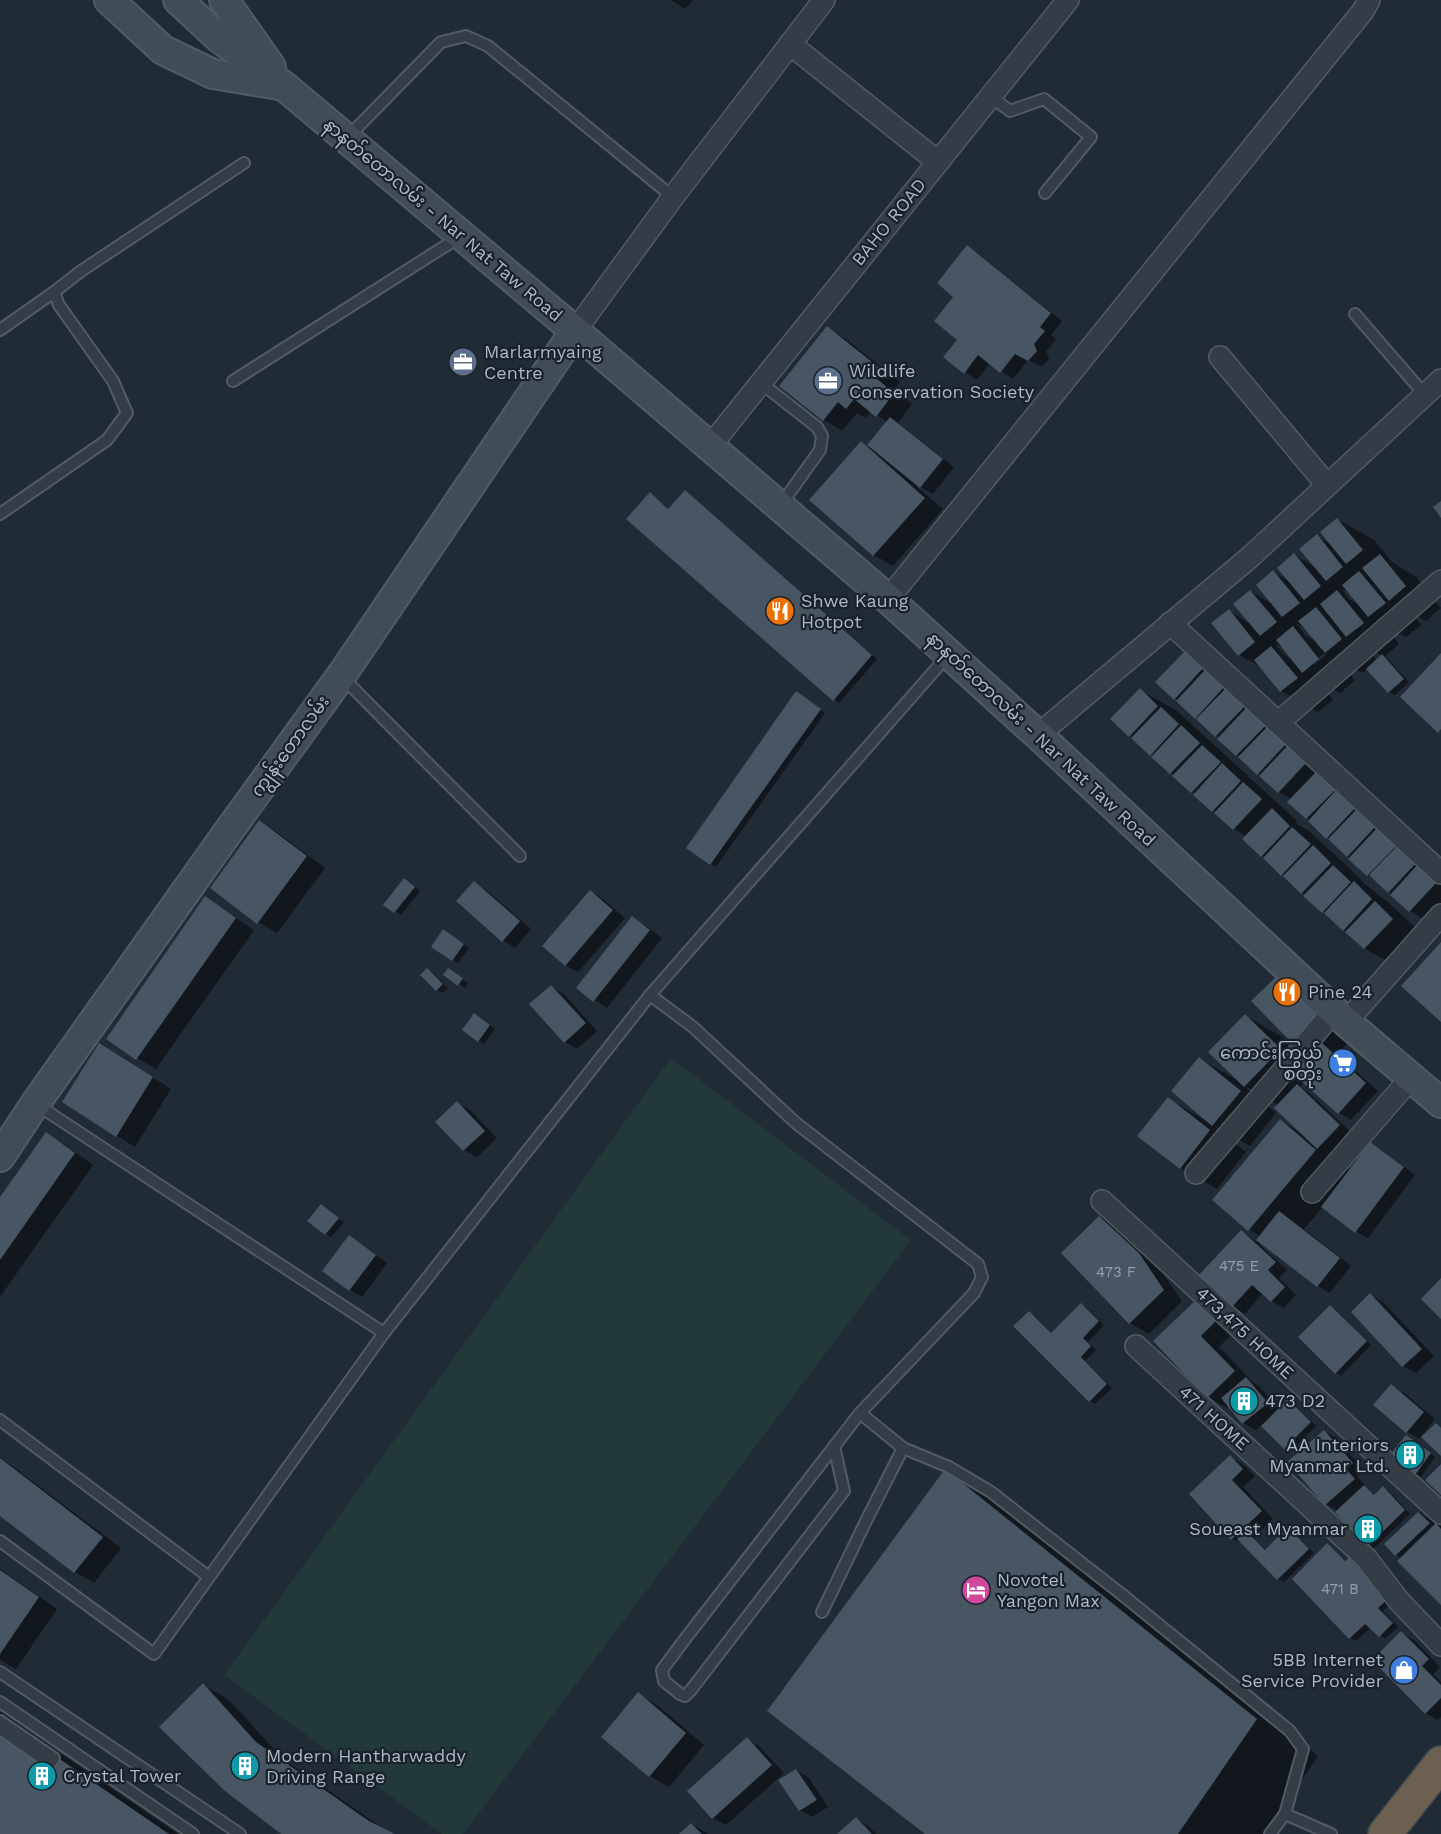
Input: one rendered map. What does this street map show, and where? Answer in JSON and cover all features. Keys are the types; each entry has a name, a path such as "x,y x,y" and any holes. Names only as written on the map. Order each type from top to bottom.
{"highway":[{"path":"1385,1834 1441,1763"}],"main road":[{"path":"109,0 163,50 213,74 284,86"},
{"name":"နာနတ်တောလမ်း - Nar Nat Taw Road","path":"178,0 219,38 284,86 711,445 888,599 1038,735 1340,1017 1440,1101"},
{"path":"224,0 284,86"},
{"name":"ကျွန်းတောလမ်း","path":"0,1157 35,1104 341,676 575,331"}],"street":[{"path":"575,331 824,0"},
{"name":"BAHO ROAD","path":"711,445 1068,0"},
{"path":"888,599 1364,11 1369,0"},
{"path":"790,44 938,162"},
{"path":"1220,357 1327,485"},
{"path":"1038,735 1249,558 1441,380"},
{"path":"1279,722 1441,581"},
{"path":"1170,623 1441,873"},
{"path":"1196,1173 1340,1017 1441,915"},
{"path":"1312,1192 1411,1078"},
{"name":"473,475 HOME","path":"1102,1201 1441,1513"},
{"name":"471 HOME","path":"1136,1346 1366,1558 1399,1601 1441,1645"}],"lane":[{"path":"346,138 441,42 466,36 488,45 674,197"},
{"path":"990,96 1010,111 1044,99 1091,137 1045,193"},
{"path":"0,330 91,265 244,163"},
{"path":"233,381 462,236"},
{"path":"2,510 107,440 127,413 113,381 58,304 54,292"},
{"path":"1355,314 1425,395"},
{"path":"760,383 817,427 822,436 820,450 780,506"},
{"path":"0,1541 154,1654 384,1333 650,995 949,653"},
{"path":"341,676 520,856"},
{"path":"650,995 693,1027 796,1123 978,1264 982,1277 974,1293 860,1413 834,1446 662,1670 664,1681 680,1694 685,1696 691,1690 844,1491 834,1446"},
{"path":"35,1104 384,1333"},
{"path":"860,1413 903,1448 949,1467 991,1492 1290,1731 1303,1749 1285,1814 1270,1834"},
{"path":"0,1420 209,1577"},
{"path":"822,1612 903,1448"},
{"path":"0,1672 240,1834"},
{"path":"0,1702 193,1834"},
{"path":"0,1721 54,1758 50,1764 0,1730"},
{"path":"1285,1814 1331,1834"}],"green space":[{"path":"671,1058 911,1240 463,1834 442,1834 224,1675"}],"building":[{"path":"967,245 1051,313 1040,327 1045,331 1034,344 1037,351 1028,361 1015,354 1000,373 978,355 964,374 943,357 957,340 934,321 953,297 937,283"},
{"path":"827,326 882,370 876,378 894,393 876,417 854,399 846,409 838,402 823,421 779,386"},
{"path":"890,417 943,459 920,488 867,445"},
{"path":"861,441 925,498 873,556 809,500"},
{"path":"685,490 872,655 833,701 626,519 650,492 668,509"},
{"path":"1441,501 1441,518 1433,507"},
{"path":"1337,518 1363,550 1346,564 1320,532"},
{"path":"1317,534 1343,567 1326,581 1299,549"},
{"path":"1294,553 1321,586 1304,600 1277,568"},
{"path":"1380,554 1406,586 1389,601 1362,568"},
{"path":"1273,570 1300,603 1282,617 1256,585"},
{"path":"1359,571 1386,603 1368,617 1342,585"},
{"path":"1250,590 1277,622 1260,636 1233,604"},
{"path":"1337,590 1364,623 1346,637 1320,604"},
{"path":"1316,607 1342,639 1325,653 1298,621"},
{"path":"1229,609 1255,642 1238,656 1211,623"},
{"path":"1293,626 1319,659 1302,673 1276,640"},
{"path":"1271,646 1298,678 1280,692 1254,660"},
{"path":"1185,651 1203,668 1174,700 1155,682"},
{"path":"1441,653 1441,729 1438,733 1400,697"},
{"path":"1382,654 1404,679 1388,693 1366,669"},
{"path":"1206,669 1224,687 1195,719 1176,701"},
{"path":"1140,688 1158,706 1129,737 1110,719"},
{"path":"1226,688 1245,706 1215,737 1196,719"},
{"path":"796,691 821,709 710,865 686,848"},
{"path":"1161,707 1179,724 1150,756 1131,738"},
{"path":"1247,707 1266,725 1236,756 1217,739"},
{"path":"1181,725 1200,743 1170,774 1151,757"},
{"path":"1268,726 1286,744 1257,775 1238,757"},
{"path":"1202,745 1221,762 1191,793 1172,776"},
{"path":"1288,745 1307,762 1278,793 1259,776"},
{"path":"1222,763 1241,781 1212,812 1193,795"},
{"path":"1317,771 1336,789 1306,819 1287,802"},
{"path":"1243,782 1262,799 1233,830 1214,813"},
{"path":"1337,789 1356,807 1326,839 1308,821"},
{"path":"1272,808 1290,826 1261,857 1242,839"},
{"path":"1358,808 1376,826 1347,857 1328,839"},
{"path":"259,820 307,856 257,924 210,888"},
{"path":"1292,827 1311,844 1281,876 1263,858"},
{"path":"1378,827 1397,845 1367,876 1348,859"},
{"path":"1399,844 1417,862 1388,893 1369,875"},
{"path":"1313,845 1331,863 1301,894 1283,876"},
{"path":"1419,863 1438,881 1409,912 1390,895"},
{"path":"1333,865 1351,882 1322,913 1303,896"},
{"path":"404,878 415,887 394,913 383,905"},
{"path":"474,881 520,921 502,942 456,901"},
{"path":"1354,881 1372,899 1343,931 1324,913"},
{"path":"590,890 613,910 565,966 542,946"},
{"path":"205,896 236,918 136,1060 106,1039"},
{"path":"1375,901 1393,919 1364,949 1345,932"},
{"path":"632,916 650,930 593,1002 576,988"},
{"path":"443,929 464,944 452,961 431,947"},
{"path":"1441,942 1441,1022 1401,986"},
{"path":"427,968 443,984 436,991 420,975"},
{"path":"448,968 463,978 458,986 443,975"},
{"path":"1277,976 1317,1017 1291,1042 1251,1001"},
{"path":"551,985 586,1023 564,1043 529,1004"},
{"path":"474,1013 490,1025 478,1042 462,1030"},
{"path":"1245,1014 1281,1049 1244,1087 1208,1052"},
{"path":"1321,1042 1366,1083 1338,1114 1293,1074"},
{"path":"99,1043 153,1077 116,1137 62,1102"},
{"path":"1199,1057 1241,1091 1212,1126 1171,1091"},
{"path":"1297,1084 1340,1125 1317,1149 1274,1108"},
{"path":"1168,1097 1210,1130 1180,1169 1137,1136"},
{"path":"457,1101 485,1131 463,1151 435,1122"},
{"path":"1280,1119 1316,1150 1248,1231 1212,1200"},
{"path":"46,1132 75,1153 0,1260 0,1197"},
{"path":"1370,1142 1404,1167 1355,1233 1321,1207"},
{"path":"321,1204 339,1218 325,1235 307,1221"},
{"path":"1279,1211 1340,1258 1317,1287 1256,1240"},
{"path":"1099,1216 1139,1253 1164,1290 1129,1324 1061,1253"},
{"path":"1241,1230 1276,1262 1268,1270 1285,1287 1271,1302 1252,1285 1231,1308 1198,1276"},
{"path":"349,1235 376,1255 349,1291 322,1271"},
{"path":"1441,1278 1441,1319 1421,1299"},
{"path":"1370,1293 1422,1349 1402,1367 1351,1312"},
{"path":"1197,1299 1217,1320 1201,1336 1235,1371 1207,1398 1153,1341"},
{"path":"1081,1303 1099,1321 1083,1338 1091,1346 1081,1357 1107,1384 1089,1402 1013,1326 1029,1311 1051,1333"},
{"path":"1330,1305 1367,1341 1335,1374 1298,1337"},
{"name":"473 D2","path":"1246,1377 1268,1403 1242,1424 1221,1398"},
{"path":"1391,1384 1424,1412 1406,1433 1373,1405"},
{"path":"1288,1399 1311,1422 1284,1449 1261,1426"},
{"path":"1436,1423 1441,1428 1441,1456 1421,1437"},
{"path":"1324,1430 1353,1463 1346,1469 1355,1479 1325,1505 1287,1462"},
{"name":"AA Interiors Myanmar Ltd.","path":"1406,1435 1431,1453 1415,1475 1389,1456"},
{"path":"1230,1455 1243,1469 1232,1480 1262,1511 1231,1540 1189,1494"},
{"path":"0,1458 103,1537 74,1573 0,1516"},
{"path":"1441,1464 1441,1495 1425,1480"},
{"name":"Novotel Yangon Max","path":"945,1469 1257,1719 1178,1834 925,1834 767,1711"},
{"name":"Soueast Myanmar","path":"1364,1485 1374,1495 1383,1486 1405,1510 1368,1546 1335,1512"},
{"path":"1418,1512 1430,1523 1395,1556 1384,1544"},
{"path":"1436,1523 1441,1529 1441,1605 1397,1561"},
{"path":"1288,1527 1309,1549 1277,1580 1237,1539 1246,1531 1265,1550"},
{"path":"1327,1543 1345,1561 1354,1554 1364,1566 1364,1574 1388,1599 1378,1608 1393,1623 1379,1637 1365,1624 1349,1639 1292,1579"},
{"path":"0,1570 39,1597 0,1654"},
{"path":"1401,1631 1429,1659 1422,1666 1441,1685 1441,1698 1425,1714 1372,1660"},
{"name":"Modern Hantharwaddy Driving Range","path":"203,1683 256,1742 369,1821 395,1834 281,1834 225,1791 159,1727"},
{"path":"638,1692 686,1733 649,1777 601,1737"},
{"name":"Crystal Tower","path":"0,1718 169,1834 0,1834"},
{"path":"747,1737 772,1765 712,1819 687,1791"},
{"path":"796,1769 817,1800 799,1811 778,1780"},
{"path":"856,1817 872,1834 837,1834"},
{"path":"691,1823 702,1834 679,1834"}],"place":[{"name":"Marlarmyaing Centre","path":"463,362"},
{"name":"Wildlife Conservation Society","path":"828,381"},
{"name":"Shwe Kaung Hotpot","path":"780,611"},
{"name":"Pine 24","path":"1287,992"},
{"name":"ကောင်းကြွယ် စတိုး","path":"1343,1063"},
{"name":"473 D2","path":"1244,1401"},
{"name":"AA Interiors Myanmar Ltd.","path":"1410,1455"},
{"name":"Soueast Myanmar","path":"1368,1529"},
{"name":"Novotel Yangon Max","path":"976,1590"},
{"name":"5BB Internet Service Provider","path":"1404,1670"},
{"name":"Modern Hantharwaddy Driving Range","path":"245,1766"},
{"name":"Crystal Tower","path":"42,1776"}]}
